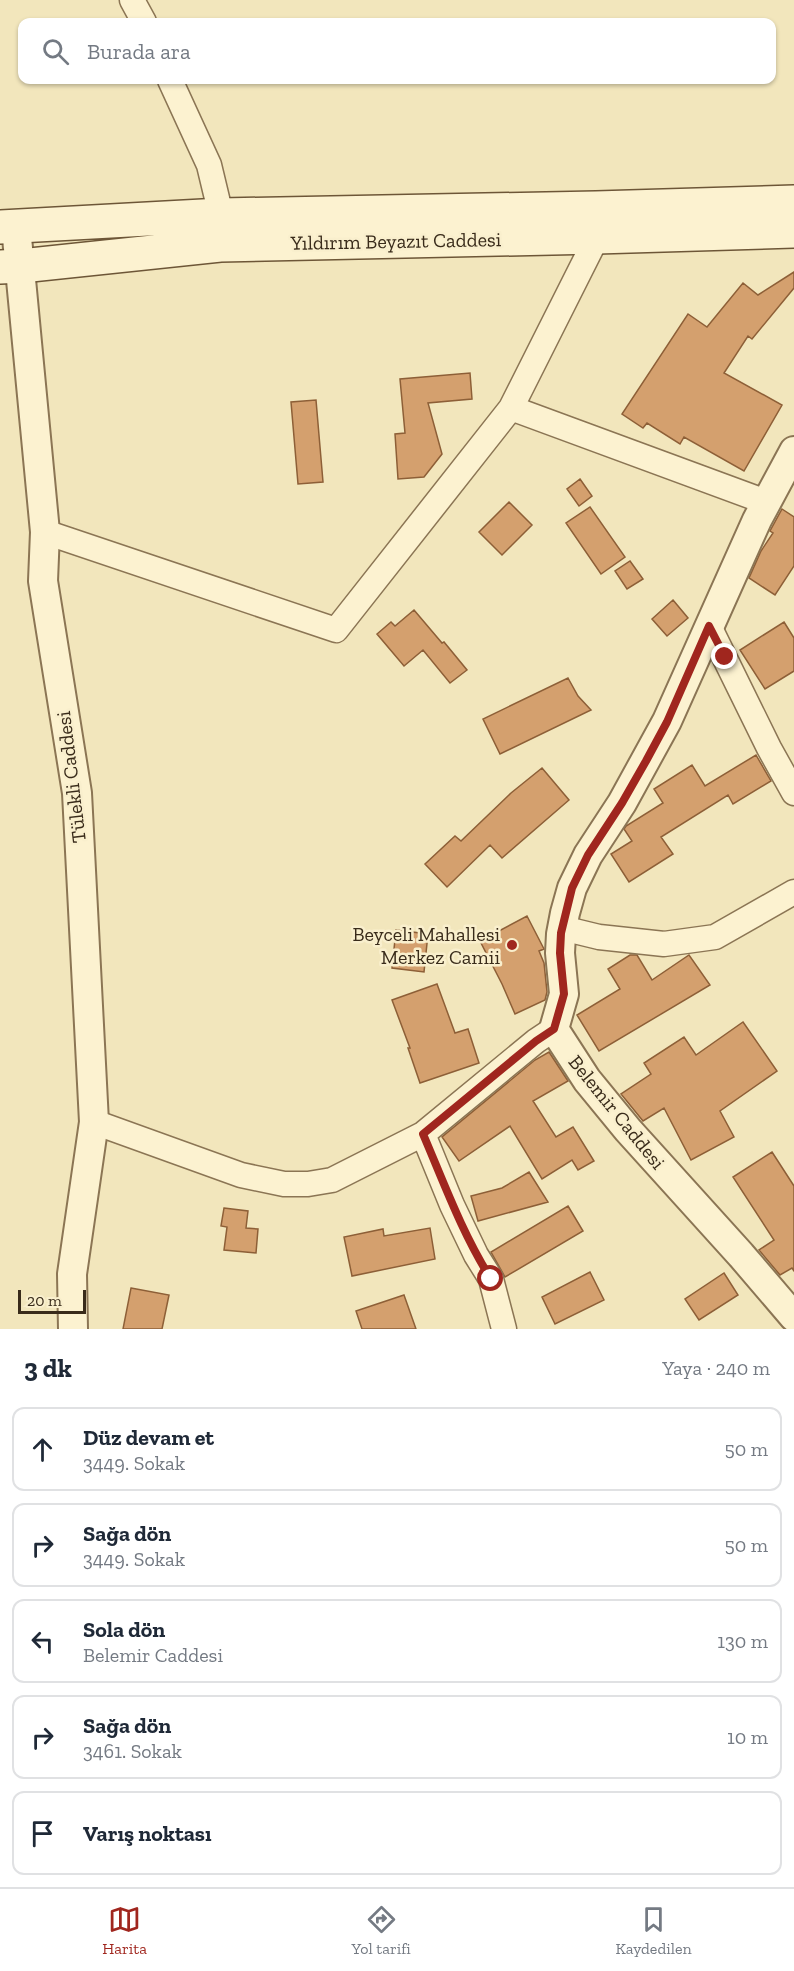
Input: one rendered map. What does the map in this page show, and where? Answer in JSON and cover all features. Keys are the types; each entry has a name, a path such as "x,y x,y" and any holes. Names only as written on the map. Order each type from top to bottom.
{"main road":[{"name":"Yıldırım Beyazıt Caddesi","path":"8,227 221,215 794,202"},
{"name":"Yıldırım Beyazıt Caddesi","path":"10,266 220,244 794,231"}],"street":[{"path":"132,0 142,18"},
{"path":"172,84 209,165 221,215"},
{"name":"Tülekli Caddesi","path":"8,227 10,266 45,532 43,580 77,793 94,1122 72,1274 73,1329"},
{"path":"45,532 336,630 511,408 597,237"},
{"path":"511,408 766,502"},
{"path":"94,1122 241,1175 284,1184 308,1184 332,1180 423,1134 536,1041 554,1029 564,994 560,953 562,928 572,888 588,855 622,803 667,722 766,502 794,451"},
{"path":"709,626 794,793"},
{"path":"562,928 599,937 664,944 715,937 794,892"},
{"name":"Belemir Caddesi","path":"554,1029 586,1080 794,1317"},
{"path":"423,1134 460,1222 491,1279 504,1329"}],"building":[{"path":"794,272 794,288 752,339 748,336 724,373 782,405 744,471 684,437 680,444 647,423 643,428 622,414 688,314 707,327 743,283 758,295"},
{"path":"470,373 472,399 428,403 442,454 424,477 398,479 395,434 405,433 400,379"},
{"path":"316,400 323,482 298,484 291,402"},
{"path":"580,479 592,496 579,506 567,489"},
{"path":"509,502 532,525 502,555 479,532"},
{"path":"590,507 625,557 601,574 566,523"},
{"path":"782,509 794,517 794,566 775,595 749,578 761,551 773,533 770,531"},
{"path":"630,561 643,579 627,589 615,571"},
{"path":"673,600 688,618 667,636 652,619"},
{"path":"414,610 467,670 450,683 423,650 404,666 377,634 391,622 395,626"},
{"path":"784,622 794,638 794,671 765,689 740,650"},
{"path":"568,678 578,696 591,710 500,754 483,719"},
{"path":"756,755 771,781 733,804 728,795 661,837 673,854 629,882 611,854 632,841 624,829 626,826 663,803 654,789 692,765 705,786"},
{"path":"542,768 569,800 502,858 490,845 447,887 425,864 455,836 461,841 511,793"},
{"path":"527,916 544,949 539,951 544,963 547,992 545,1000 515,1014 480,941"},
{"path":"396,930 428,934 424,972 392,968"},
{"path":"630,955 637,955 652,980 689,955 710,985 599,1051 577,1015 620,989 608,969"},
{"path":"437,984 455,1033 468,1029 479,1063 420,1083 392,1000"},
{"path":"743,1022 777,1071 720,1111 734,1137 691,1160 664,1108 643,1121 621,1094 651,1074 644,1063 684,1037 696,1055"},
{"path":"549,1052 568,1081 533,1101 556,1137 573,1127 594,1161 578,1170 572,1160 542,1179 510,1126 459,1161 442,1137 535,1060"},
{"path":"772,1152 794,1186 794,1271 792,1268 780,1275 759,1250 774,1240 733,1177"},
{"path":"529,1172 548,1202 478,1221 471,1196 502,1188"},
{"path":"568,1206 583,1231 505,1277 491,1252"},
{"path":"224,1208 248,1211 246,1228 258,1229 256,1253 224,1250 227,1227 221,1226"},
{"path":"430,1228 435,1259 352,1276 344,1237 383,1229 384,1236"},
{"path":"590,1272 604,1300 555,1324 542,1297"},
{"path":"724,1273 738,1295 699,1320 685,1299"},
{"path":"131,1288 169,1295 162,1329 123,1329"},
{"path":"404,1295 416,1329 362,1329 356,1311"}],"place":[{"name":"Beyceli Mahallesi Merkez Camii","path":"512,945"}],"route":[{"path":"491,1279 476,1255 452,1205 423,1134 536,1041 554,1029 564,994 560,953 561,933 572,888 588,855 622,803 667,722 709,626 725,657"}]}
